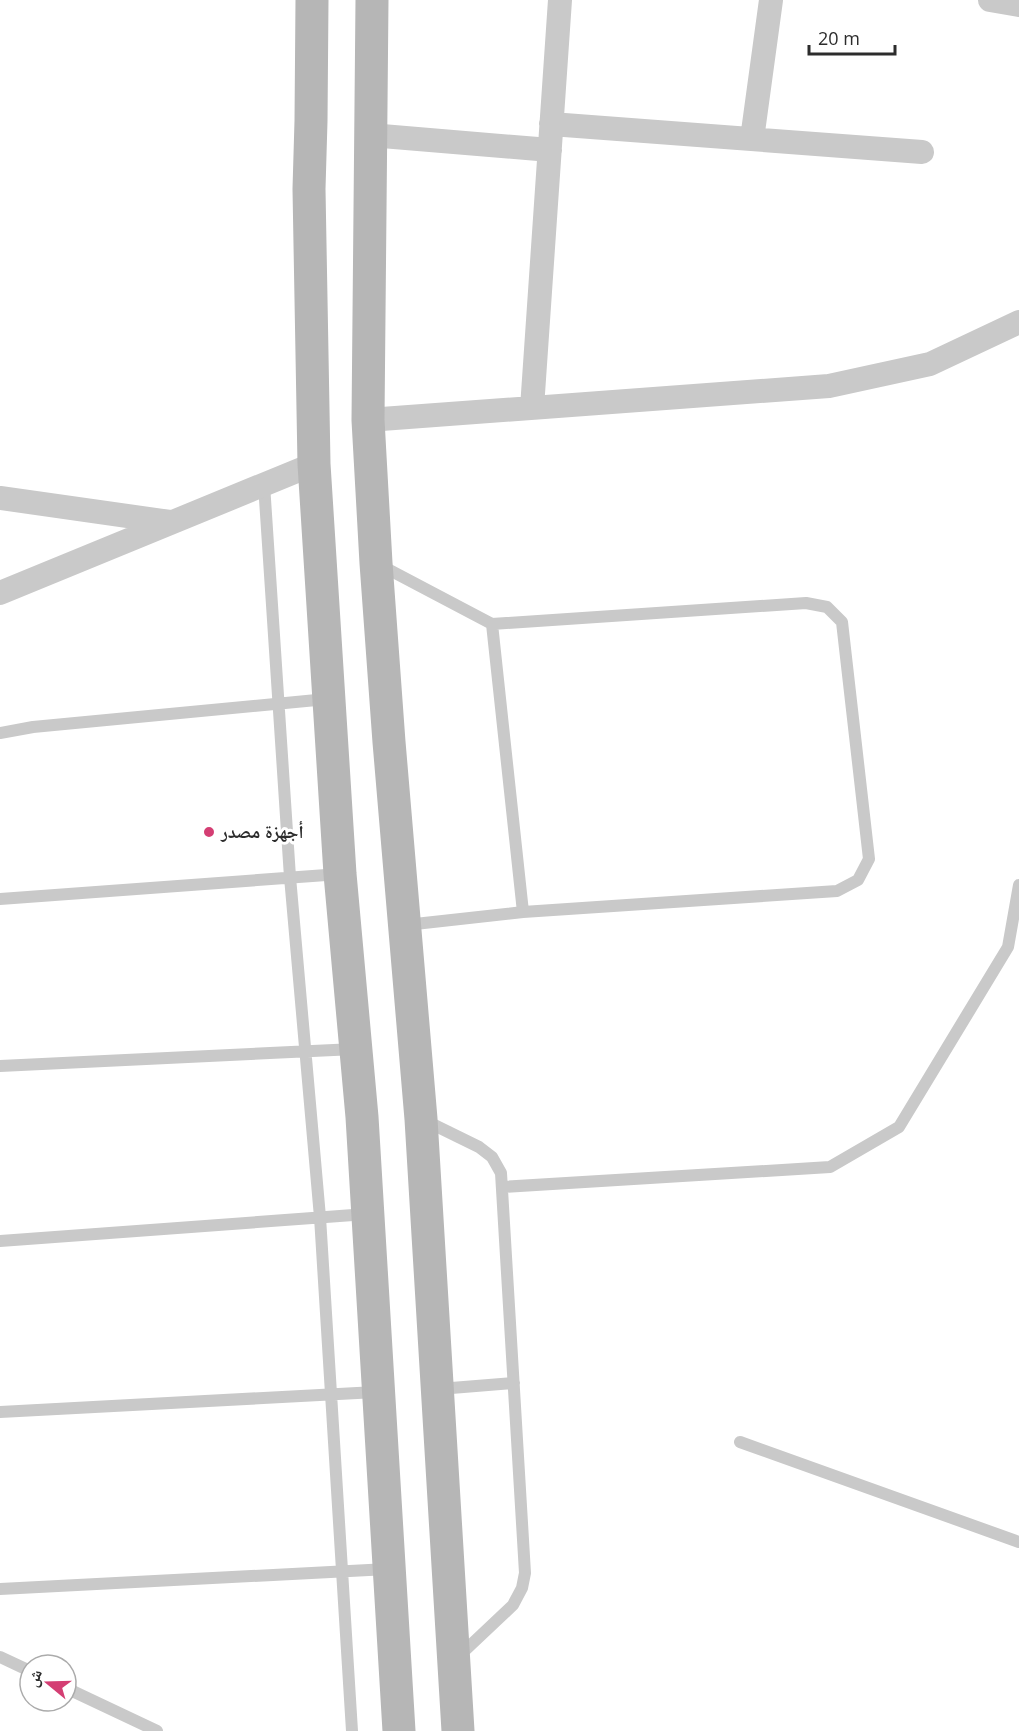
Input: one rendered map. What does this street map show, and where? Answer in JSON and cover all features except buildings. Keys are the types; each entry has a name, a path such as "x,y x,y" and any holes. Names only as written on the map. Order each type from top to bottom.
{"street":[{"path":"312,0 312,121 309,189 314,464 340,874 368,1214 399,1731"},
{"path":"372,0 368,420 376,563 421,1119 458,1731"},
{"path":"532,408 560,0"},
{"path":"752,139 771,0"},
{"path":"990,0 1019,5"},
{"path":"551,124 922,152"},
{"path":"370,135 550,150"},
{"path":"368,420 829,386 930,364 1019,322"},
{"path":"0,593 314,464"},
{"path":"0,498 172,522"}],"lane":[{"path":"264,484 290,878 320,1217 352,1731"},
{"path":"376,563 492,624 806,603 827,608 842,622 869,859 858,880 837,891 523,912 405,925"},
{"path":"492,624 523,912"},
{"path":"0,733 33,727 330,698"},
{"path":"0,899 340,874"},
{"path":"502,1187 830,1167 899,1127 1008,947 1019,885"},
{"path":"0,1066 356,1049"},
{"path":"421,1119 479,1147 492,1157 501,1173 514,1383 525,1573 522,1588 513,1605 454,1661"},
{"path":"0,1241 368,1214"},
{"path":"438,1389 514,1383"},
{"path":"0,1412 379,1392"},
{"path":"740,1442 1019,1542"},
{"path":"0,1589 389,1569"},
{"path":"0,1657 18,1665"},
{"path":"78,1694 157,1731"}],"place":[{"name":"أجهزة مصدر","path":"209,832"}]}
